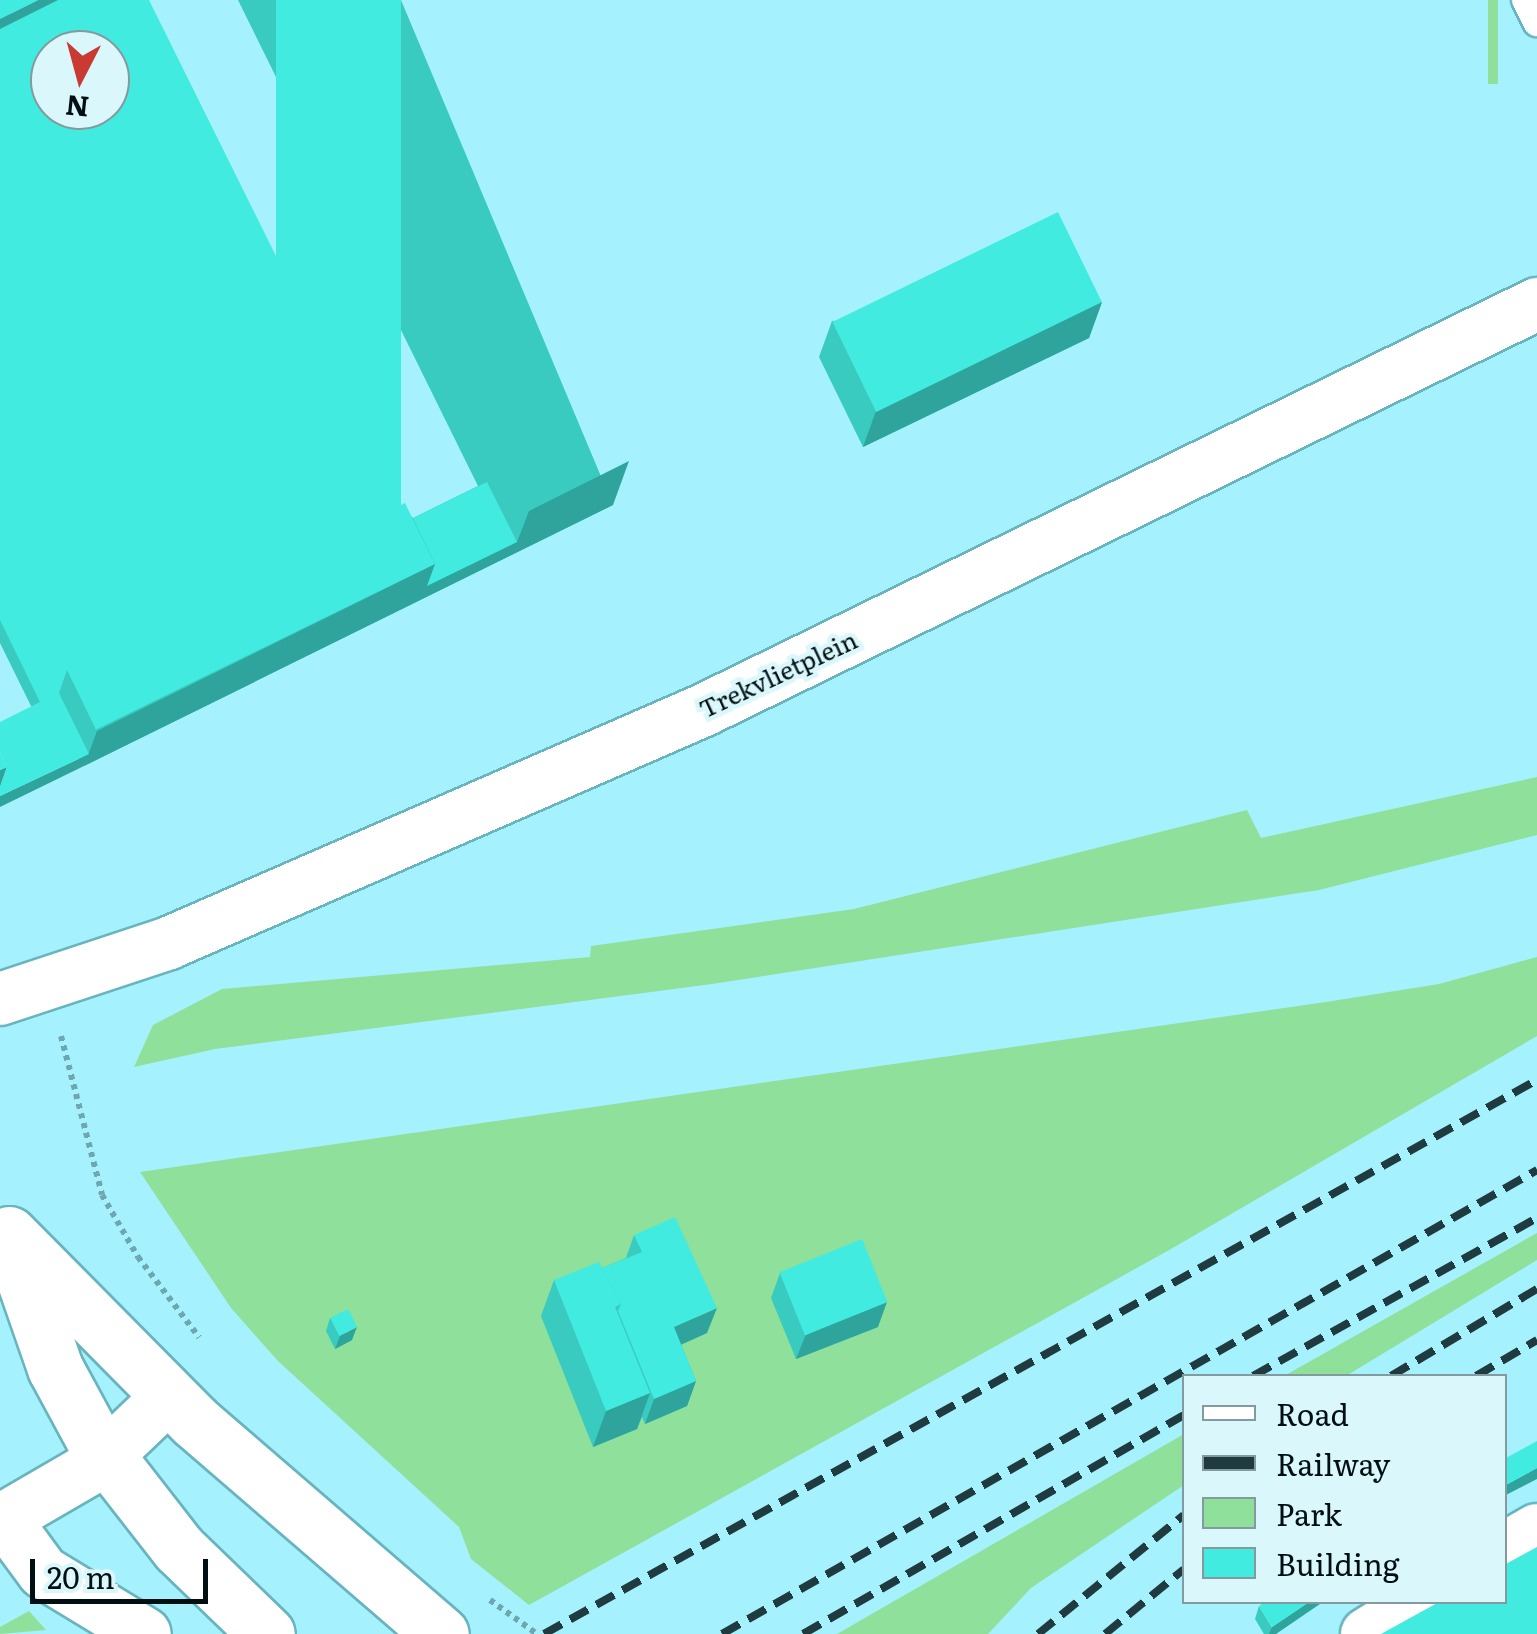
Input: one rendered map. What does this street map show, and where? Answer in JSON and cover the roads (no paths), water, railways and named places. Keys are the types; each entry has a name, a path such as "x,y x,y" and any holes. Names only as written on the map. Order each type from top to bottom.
{"main road":[{"path":"4,1226 170,1396 332,1546 441,1634"},
{"path":"4,1226 55,1368 106,1457 179,1549 266,1634"}],"street":[{"name":"Trekvlietplein","path":"20,994 169,943 704,710 1537,304"},
{"path":"145,1634 43,1572 2,1520 106,1457 170,1396"},
{"path":"1507,1547 1537,1530"},
{"path":"1367,1634 1416,1604"}],"lane":[{"path":"1526,0 1537,22"}],"railway":[{"path":"544,1634 1537,1080"},
{"path":"722,1634 1537,1170"},
{"path":"1257,1374 1537,1218"},
{"path":"1394,1374 1537,1289"},
{"path":"1479,1374 1537,1340"},
{"path":"803,1634 1182,1416"},
{"path":"1038,1634 1182,1517"},
{"path":"1105,1634 1182,1571"}]}
